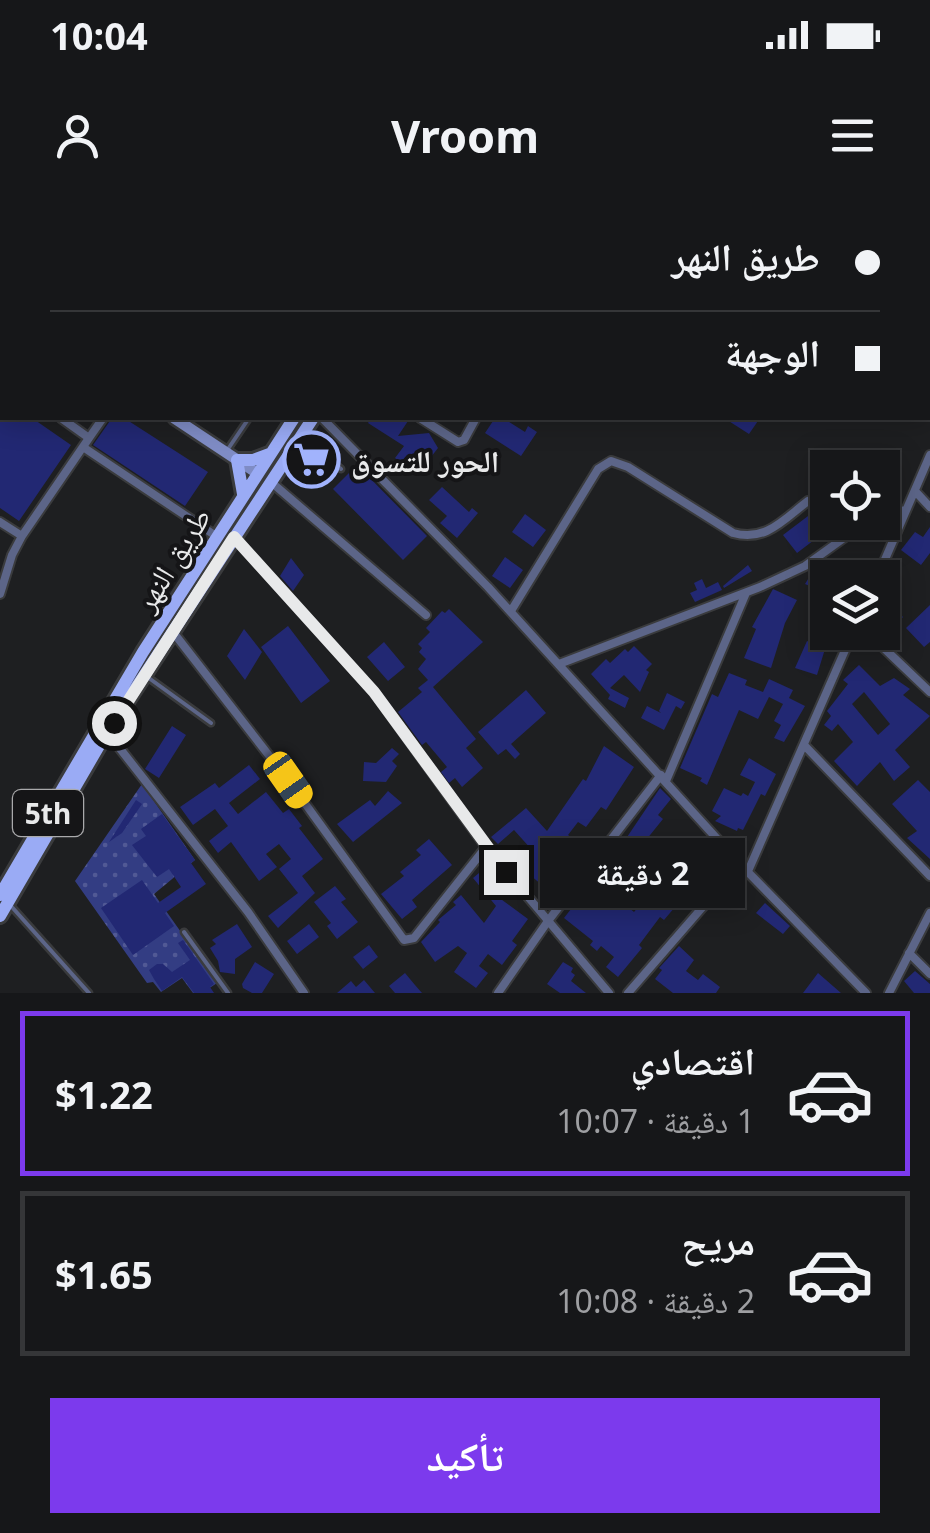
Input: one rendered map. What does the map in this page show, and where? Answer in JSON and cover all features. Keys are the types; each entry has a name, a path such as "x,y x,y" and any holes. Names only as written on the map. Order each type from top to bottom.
{"main road":[{"path":"177,420 257,473"},
{"name":"طريق النهر","path":"102,732 216,536 293,420"},
{"name":"طريق النهر","path":"102,732 146,676 312,420"},
{"path":"231,457 253,460 271,453"},
{"path":"231,457 244,494"},
{"name":"5th","path":"2,907 102,732"}],"street":[{"path":"63,420 86,442 216,536"},
{"path":"0,594 22,536 102,420"},
{"path":"324,420 510,612 866,993"},
{"path":"423,420 458,442 464,440 475,420"},
{"path":"884,560 930,455"},
{"path":"510,612 598,469 611,461 628,467 733,534 752,538 770,530 808,501"},
{"path":"270,482 426,615"},
{"path":"914,491 930,507"},
{"path":"900,511 906,510"},
{"path":"0,522 22,536"},
{"path":"234,537 374,692 486,847 608,993"},
{"path":"559,664 746,593 805,566 841,540"},
{"path":"498,993 548,921 664,778 746,593"},
{"path":"173,632 288,780 404,940 414,938 486,847"},
{"path":"628,993 745,867 805,746 845,650"},
{"path":"886,650 930,692"},
{"path":"102,732 248,912 304,993"},
{"path":"805,746 930,876"},
{"path":"889,993 930,913"},
{"path":"909,954 930,974"}],"lane":[{"path":"231,457 248,420"},
{"path":"302,435 341,468"},
{"path":"146,676 211,724"},
{"path":"2,907 89,993"},
{"path":"184,932 228,993"}],"shaded area":[{"path":"142,784 195,860 154,894 217,983 202,993 193,993 182,978 161,992 153,982 147,983 75,881"}],"building":[{"path":"0,420 35,420 71,445 19,521 0,508"},
{"path":"111,420 127,420 208,472 185,506 93,445"},
{"path":"409,420 398,436 429,433 438,448 417,475 395,458 404,446 368,423"},
{"path":"494,420 506,420 525,432 528,426 537,432 521,456 485,433"},
{"path":"727,420 759,420 749,434"},
{"path":"357,465 427,536 403,560 333,489"},
{"path":"442,487 469,512 472,508 478,513 457,538 440,523 447,516 429,500"},
{"path":"525,514 546,530 533,547 512,532"},
{"path":"810,515 810,540 814,540 797,553 783,535"},
{"path":"930,527 930,553 921,565 901,550 915,532 923,537"},
{"path":"505,557 523,570 510,588 492,576"},
{"path":"291,558 304,575 293,591 280,576"},
{"path":"748,565 752,571 724,588 723,586"},
{"path":"702,579 706,588 718,582 722,590 695,602 690,593 697,590 694,583"},
{"path":"773,589 797,600 771,668 744,658 756,629 752,627"},
{"path":"930,605 930,642 924,647 906,628"},
{"path":"449,609 483,642 433,687 476,739 466,748 483,768 462,787 455,778 449,783 441,772 447,767 426,742 422,745 398,712 422,692 418,688 428,680 418,669 426,659 418,644 430,632 426,628"},
{"path":"288,626 330,681 301,703 261,647"},
{"path":"244,629 262,652 245,680 227,656"},
{"path":"807,641 810,650 825,650 817,675 795,668"},
{"path":"384,642 405,667 388,681 367,657"},
{"path":"634,646 652,664 646,670 649,672 640,692 624,675 610,688 629,698 625,708 608,699 610,695 591,674 606,659 610,663"},
{"path":"859,665 880,686 894,678 910,689 903,695 930,716 895,750 910,767 894,781 880,762 857,786 834,761 853,742 838,724 832,731 824,725 831,716 827,711 848,684 843,680","holes":["864,692 890,724 878,735 852,704"]},
{"path":"729,673 763,692 769,679 793,690 789,698 805,706 784,742 774,738 781,725 774,721 783,704 769,697 758,719 739,710 707,785 700,781 702,778 680,768 712,694 718,697"},
{"path":"526,690 546,713 511,744 520,754 515,759 506,749 498,755 478,732"},
{"path":"667,693 685,702 681,709 676,706 664,730 641,718 647,706 661,713"},
{"path":"172,726 186,735 159,778 145,769"},
{"path":"604,746 634,767 606,810 601,807 586,827 578,822 568,835 577,841 542,885 519,866 532,850 514,830 498,844 491,837 526,808 547,831 583,779 586,781"},
{"path":"392,748 399,754 392,761 397,766 386,782 363,781 364,762 376,763"},
{"path":"749,758 776,774 743,830 737,831 715,821 721,816 712,811 724,788 748,796 755,782 740,775"},
{"path":"249,765 260,779 229,803 238,814 266,792 283,813 289,809 323,859 302,876 315,893 278,928 268,916 298,893 279,869 291,859 279,844 266,854 277,867 259,881 231,842 218,853 209,841 228,826 215,809 193,825 180,807 215,783 219,788"},
{"path":"918,780 930,792 930,859 907,838 917,831 892,804"},
{"path":"660,788 671,799 658,815 663,819 642,845 663,860 666,857 682,871 671,883 648,866 639,878 675,907 664,920 660,917 639,945 642,948 618,977 606,967 614,957 601,946 597,951 590,945 593,941 564,918 578,900 582,903 605,873 599,868 613,849 617,852","holes":["630,884 648,895 634,912 618,899"]},
{"path":"388,791 402,803 353,842 337,824 370,800 375,806"},
{"path":"136,800 142,804 122,833 109,842"},
{"path":"162,814 195,860 191,863 206,884 165,913 174,926 133,955 101,908 142,880 158,903 181,887 169,869 157,877 132,845 146,836 141,829"},
{"path":"429,839 452,865 412,900 417,907 402,919 381,894 404,876 400,872 421,855 416,850"},
{"path":"708,840 724,858 697,887 680,873"},
{"path":"485,868 501,888 494,894 528,919 512,941 517,945 502,965 488,954 479,966 488,973 476,988 454,972 467,953 458,946 435,962 421,942 461,895 484,923 496,906 473,878"},
{"path":"738,881 746,889 735,901 726,893"},
{"path":"335,886 346,899 341,902 358,922 337,939 327,926 331,923 314,902"},
{"path":"765,903 790,926 783,934 756,913"},
{"path":"237,924 252,947 235,959 235,974 220,972 210,948 216,944 212,940"},
{"path":"309,924 319,937 297,954 287,941"},
{"path":"183,940 214,984 210,987 214,993 194,993 182,977 162,991 154,979 149,970 157,964 172,972 190,960 178,943"},
{"path":"369,945 378,957 363,969 353,957"},
{"path":"679,946 694,960 686,971 698,980 703,974 720,987 716,993 673,993 655,979 662,970 659,968"},
{"path":"255,962 274,974 262,993 252,993 242,984"},
{"path":"563,962 573,968 571,972 575,975 571,981 586,993 560,993 547,984"},
{"path":"915,971 930,984 930,993 914,993 904,981"},
{"path":"405,973 422,993 395,993 389,986"},
{"path":"818,973 841,993 803,993"},
{"path":"364,980 375,993 337,993 351,981 356,987"}],"place":[{"name":"الحور للتسوق","path":"312,460"}],"route":[{"path":"114,723 234,537 374,692 506,872"}]}
